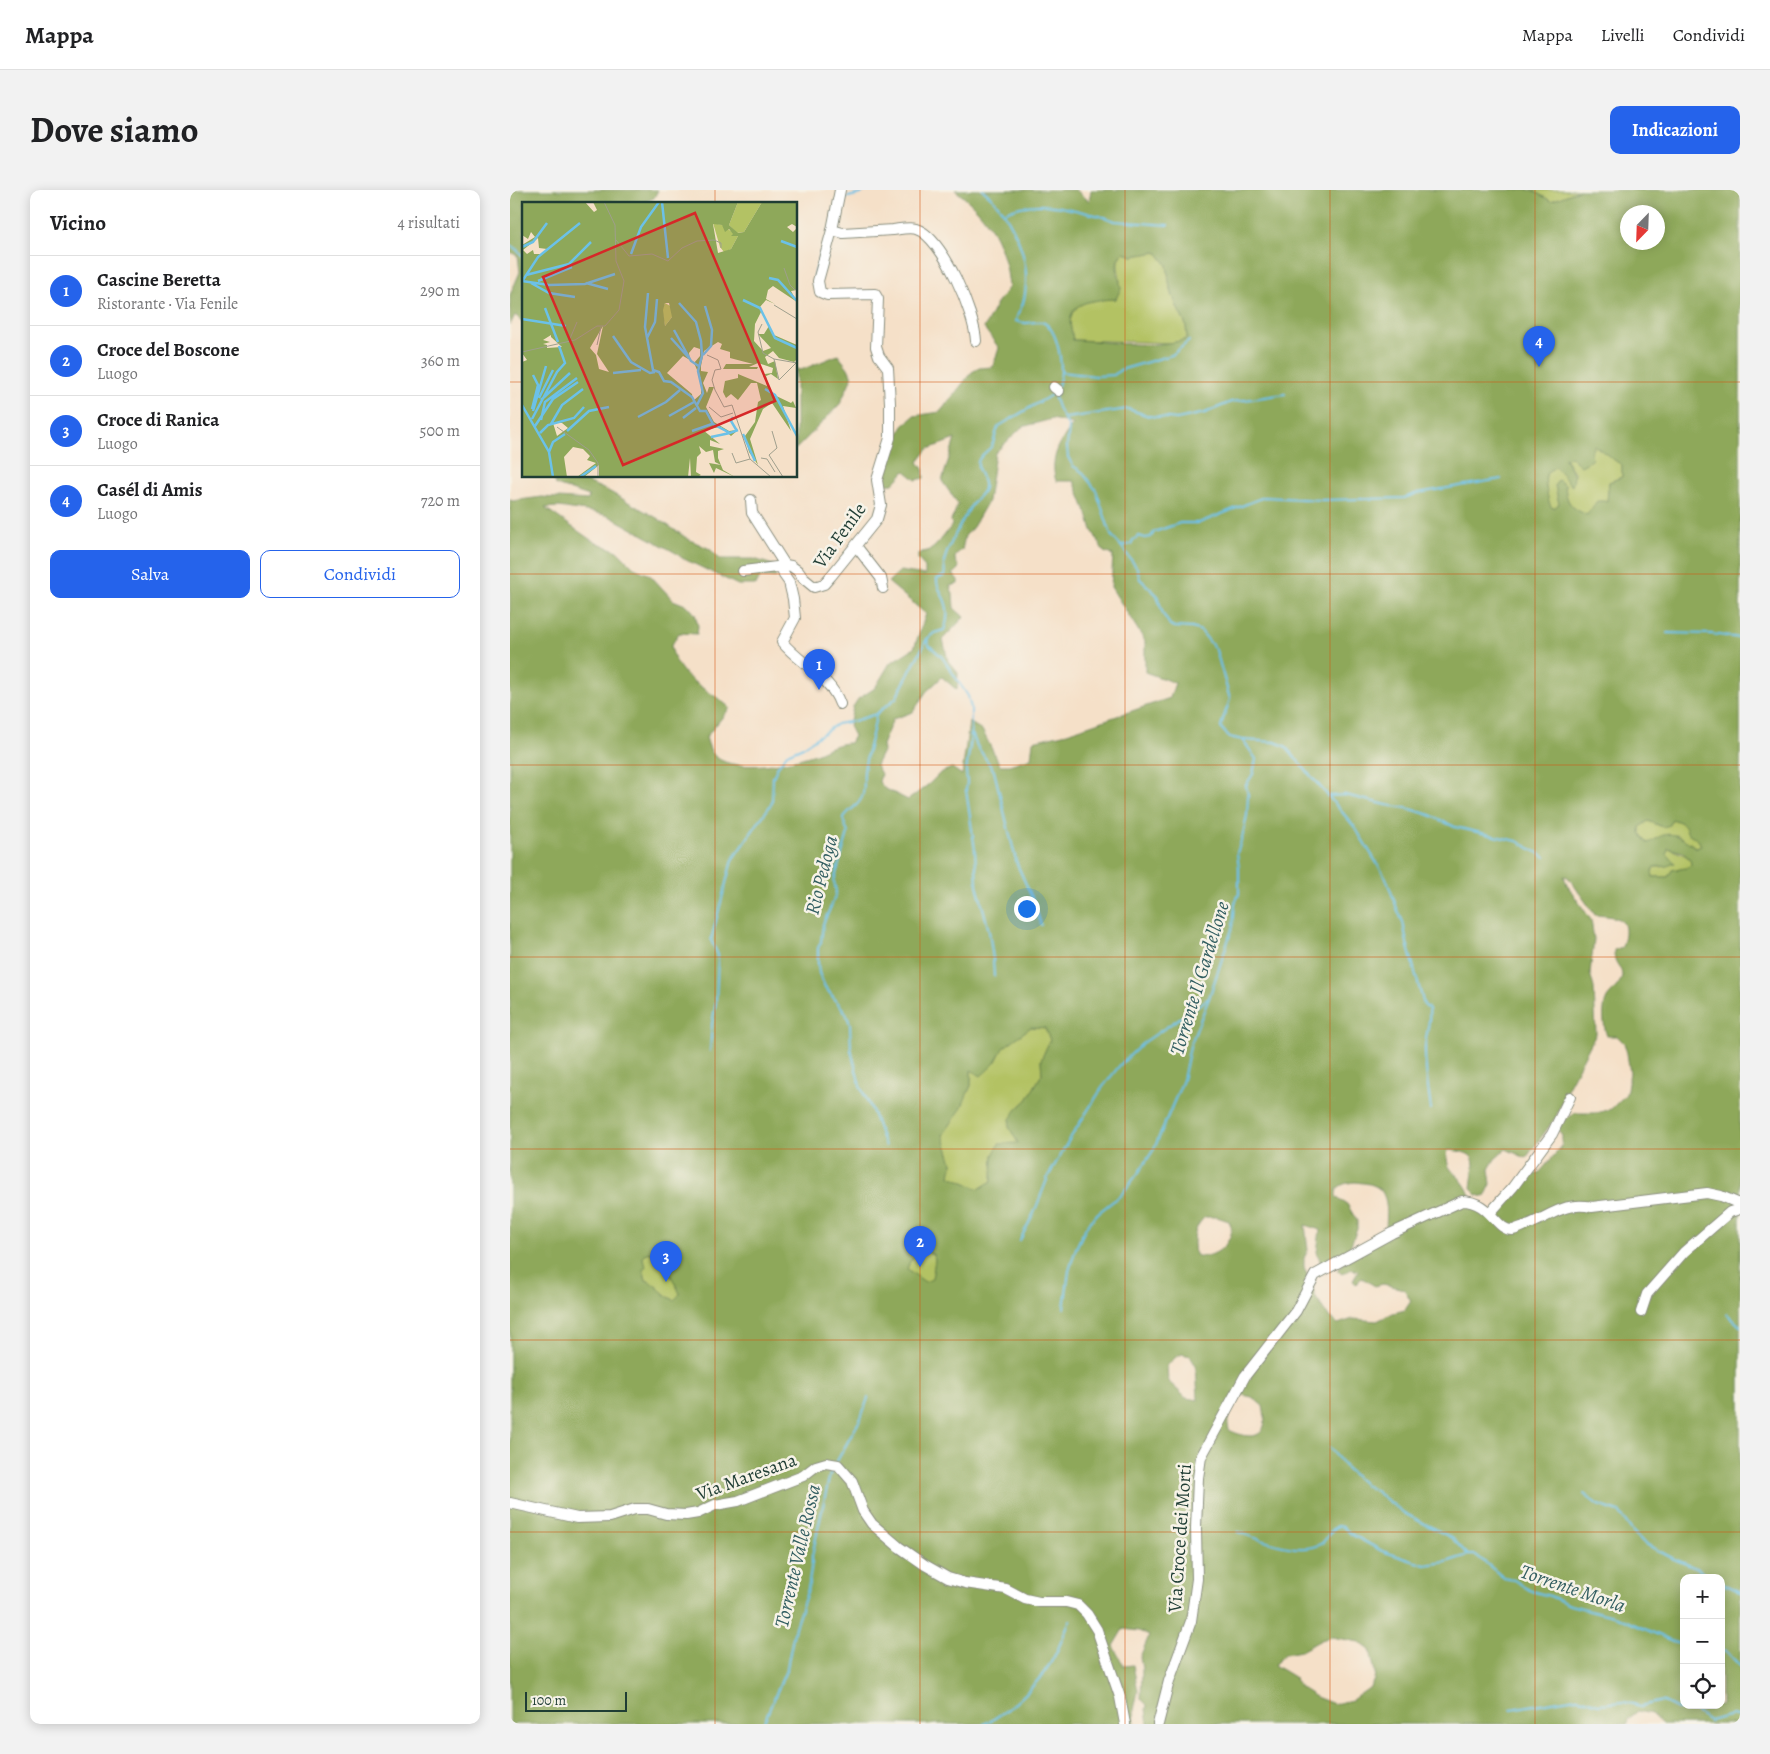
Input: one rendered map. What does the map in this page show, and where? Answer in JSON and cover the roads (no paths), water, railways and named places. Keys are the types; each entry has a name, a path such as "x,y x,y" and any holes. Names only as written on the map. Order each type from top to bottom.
{"street":[{"path":"840,190 832,230 843,233 913,228 932,239 951,268 969,307 976,330 976,341"},
{"name":"Via Fenile","path":"832,230 818,281 820,292 827,295 875,294 878,307 876,347 879,356 888,368 890,438 877,480 881,505 879,512 876,520 856,546 824,584 814,587 791,566 784,566 784,575 789,582 793,598 794,618 782,642 826,682 840,704"},
{"path":"742,571 784,566 752,513 751,500"},
{"path":"856,546 880,578 883,588"},
{"path":"1491,1212 1513,1187 1552,1134 1570,1097"},
{"name":"Via Croce dei Morti","path":"1158,1724 1169,1681 1191,1621 1197,1579 1196,1528 1198,1478 1201,1457 1245,1376 1296,1311 1315,1275 1392,1233 1462,1201 1479,1204 1491,1212 1498,1224 1513,1230 1538,1221 1559,1210 1579,1204 1592,1208 1706,1193 1721,1196 1740,1204"},
{"path":"1641,1312 1647,1294 1684,1252 1730,1212 1740,1209"},
{"name":"Via Maresana","path":"510,1503 577,1518 610,1517 635,1510 648,1509 666,1514 686,1515 698,1513 716,1505 738,1501 803,1476 816,1466 826,1463 838,1465 852,1481 863,1511 872,1524 899,1547 925,1565 948,1578 964,1583 1006,1589 1025,1599 1039,1602 1066,1602 1078,1605 1098,1630 1120,1697 1125,1724"}],"waterway":[{"path":"844,198 861,194 865,190"},
{"name":"Torrente Il Gardellone","path":"983,190 1000,207 1007,218 1014,230 1023,255 1026,288 1016,321 1024,323 1042,322 1047,325 1055,336 1061,373 1058,386"},
{"path":"1004,213 1029,205 1056,206 1115,221 1168,225"},
{"path":"510,245 522,255"},
{"path":"814,277 821,251"},
{"path":"1061,372 1096,376 1114,375 1120,370 1172,355 1189,341"},
{"name":"Rio Pedoga","path":"885,1146 872,1110 860,1086 851,1050 850,1024 846,1013 825,987 819,973 818,948 821,942 823,924 836,892 834,881 848,833 843,819 863,795 865,765 876,714 896,698 927,639 934,633 944,630 947,621 947,608 937,579 944,576 945,557 960,525 971,506 983,491 984,483 978,462 992,445 999,426 1055,392"},
{"name":"Torrente Il Gardellone","path":"1056,393 1055,399 1059,410 1069,427 1068,457 1073,466 1081,471 1096,490 1111,535 1137,568 1140,579 1157,595 1163,614 1170,625 1201,631 1216,650 1230,699 1221,728 1229,737 1243,740 1256,759 1253,774 1246,785 1248,795 1247,815 1237,853 1239,894 1235,903 1233,926 1209,998 1190,1046 1183,1080 1154,1149 1139,1172 1121,1195 1098,1213 1086,1227 1076,1248 1069,1271 1064,1308"},
{"path":"1066,418 1128,409 1149,416 1177,419 1205,413 1231,402 1285,394"},
{"path":"1122,546 1131,544 1139,536 1151,537 1154,532 1180,523 1199,523 1264,497 1322,500 1404,498 1418,493 1501,479"},
{"path":"1667,633 1712,634 1740,638"},
{"path":"927,639 929,645 942,657 968,696 971,708 966,790 975,850 977,885 989,931 994,976"},
{"path":"710,1051 716,1002 718,955 711,940 732,860 772,803 773,777 778,766 787,754 803,747 837,724 876,714"},
{"path":"972,734 977,746 994,771 1017,864 1033,900 1041,925"},
{"path":"1243,740 1275,742 1285,746 1354,826 1386,878 1403,922 1424,1005 1429,1009 1425,1056 1431,1109"},
{"path":"1329,796 1345,795 1407,808 1430,815 1455,827 1517,841 1545,857"},
{"path":"1020,1240 1034,1213 1048,1177 1102,1088 1120,1065 1143,1043 1209,998"},
{"path":"1727,1314 1740,1326"},
{"name":"Torrente Valle Rossa","path":"837,1461 861,1418 868,1398"},
{"path":"1330,1448 1346,1468 1365,1485 1404,1513 1452,1538 1468,1555"},
{"name":"Torrente Valle Rossa","path":"763,1724 787,1668 795,1627 808,1589 812,1556 830,1474 834,1467"},
{"path":"1584,1494 1598,1505 1619,1512 1633,1532 1644,1543 1705,1574"},
{"name":"Torrente Morla","path":"1238,1532 1292,1548 1303,1548 1313,1547 1322,1543 1332,1530 1338,1526 1343,1527 1351,1534 1382,1551 1425,1565 1446,1562 1468,1555 1476,1555 1504,1578 1514,1580 1531,1591 1550,1596 1570,1605 1617,1617 1680,1644"},
{"path":"1725,1585 1740,1592"},
{"path":"984,1724 1005,1712 1035,1684 1051,1663 1070,1620"},
{"name":"Torrente Morla","path":"1725,1652 1740,1666"},
{"path":"1511,1709 1580,1698 1598,1704 1624,1702 1641,1706 1662,1701 1678,1709 1692,1709 1709,1721 1732,1715 1740,1717"}],"place":[{"name":"Casél di Amis","path":"1539,367"},
{"name":"Cascine Beretta","path":"819,690"},
{"name":"Croce del Boscone","path":"920,1267"},
{"name":"Croce di Ranica","path":"666,1282"}]}
